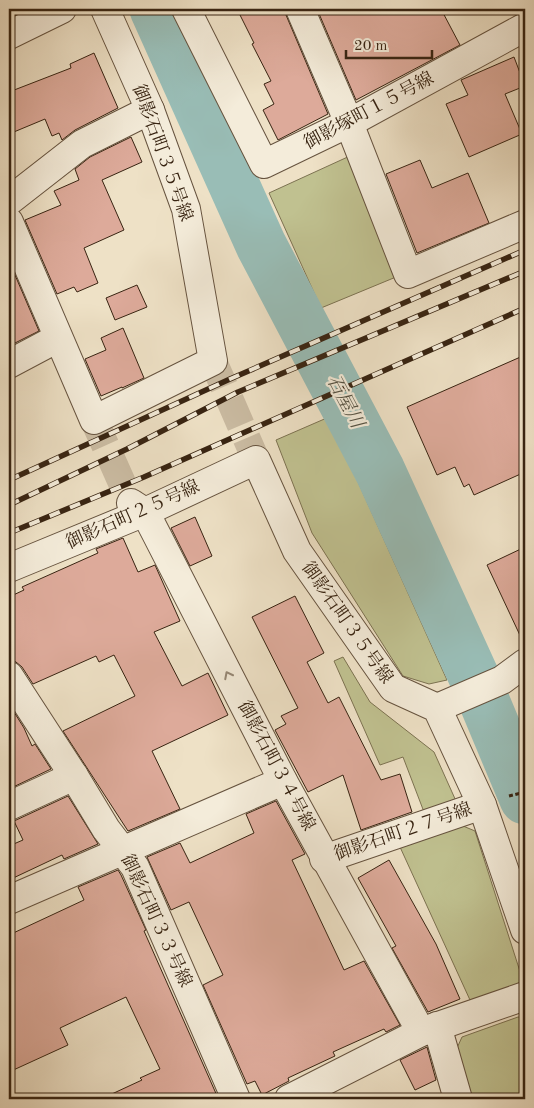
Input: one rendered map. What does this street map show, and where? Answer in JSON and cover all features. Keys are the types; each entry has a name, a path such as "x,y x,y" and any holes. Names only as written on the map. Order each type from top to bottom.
{"street":[{"path":"11,28 62,9"},
{"name":"御影石町３５号線","path":"58,338 94,420 212,361 186,209 150,110 105,9"},
{"name":"御影塚町１５号線","path":"186,9 264,164 349,122 522,24"},
{"path":"300,9 349,122 408,274 525,224"},
{"path":"9,200 82,144 150,110"},
{"path":"9,222 58,338 9,364"},
{"name":"御影石町３５号線","path":"256,460 297,551 393,688 447,704"},
{"name":"御影石町２５号線","path":"9,568 138,507 256,460"},
{"name":"御影石町３４号線","path":"138,507 324,859 429,1029 458,1099"},
{"path":"525,663 502,680 447,704 525,930"},
{"name":"御影石町３３号線","path":"9,676 106,829 135,867 236,1099"},
{"path":"9,806 74,776"},
{"path":"9,900 283,781"},
{"name":"御影石町２７号線","path":"324,859 482,805"},
{"path":"289,1099 429,1029 525,996"}],"green space":[{"path":"352,155 396,277 321,308 269,193"},
{"path":"329,417 447,680 429,684 403,676 312,533 276,440"},
{"path":"343,657 370,702 434,752 456,801 424,812 403,757 380,765 334,661"},
{"path":"463,826 475,831 524,984 470,1000 400,847"},
{"path":"518,1017 525,1017 525,1099 465,1099 452,1059 462,1037"}],"building":[{"path":"237,9 285,9 328,114 278,140 263,110 274,104 264,84 271,81"},
{"path":"317,9 441,9 460,45 356,100"},
{"path":"94,53 118,108 75,130 62,140 59,133 52,136 45,119 9,134 9,92 71,68 70,64"},
{"path":"514,57 525,86 505,94 522,134 469,157 446,104 468,95 461,80"},
{"path":"131,137 142,162 102,180 124,230 84,248 98,283 77,292 74,287 57,294 25,220 61,205 54,191 79,180 75,169 90,157"},
{"path":"420,160 432,188 468,173 489,223 417,253 386,174"},
{"path":"9,261 39,331 9,346"},
{"path":"137,285 147,307 115,320 106,298"},
{"path":"123,328 144,378 101,396 85,359 106,350 101,338"},
{"path":"525,355 525,472 474,495 469,484 464,487 455,467 437,475 407,407"},
{"path":"195,517 212,556 190,566 171,528"},
{"path":"123,538 138,572 155,565 180,621 154,632 182,686 208,673 228,715 152,751 180,809 128,831 63,731 135,696 114,655 99,662 96,656 33,684 22,667 16,662 9,660 9,597 24,590 22,587 98,553 96,549"},
{"path":"525,547 525,646 487,565"},
{"path":"295,596 324,653 307,662 328,703 339,697 381,780 400,774 412,812 361,830 343,775 308,792 275,730 286,724 281,716 298,708 252,617"},
{"path":"9,704 24,728 32,746 35,744 51,769 9,789"},
{"path":"68,796 98,844 64,859 62,855 9,880 9,846 23,840 14,821"},
{"path":"276,801 305,854 292,860 344,970 364,961 400,1025 386,1032 384,1029 333,1052 335,1056 288,1078 289,1081 262,1095 255,1081 247,1084 203,985 223,975 189,902 171,910 147,857 180,843 190,863 254,833 246,814"},
{"path":"389,860 436,944 460,999 428,1012 392,948 396,946 358,878"},
{"path":"118,870 146,930 144,931 218,1098 101,1099 142,1080 140,1078 160,1069 126,997 60,1028 68,1045 9,1072 9,935 84,900 78,887"},
{"path":"427,1047 436,1080 415,1090 400,1060"}],"waterway":[{"name":"石屋川","path":"155,9 261,245 380,471 474,677 525,799"}],"tunnel":[{"path":"213,361 256,460"},
{"path":"94,420 131,503"}],"railway":[{"path":"9,480 230,379 525,250"},
{"path":"9,505 127,449 238,392 525,271"},
{"path":"9,533 144,477 525,308"}]}
